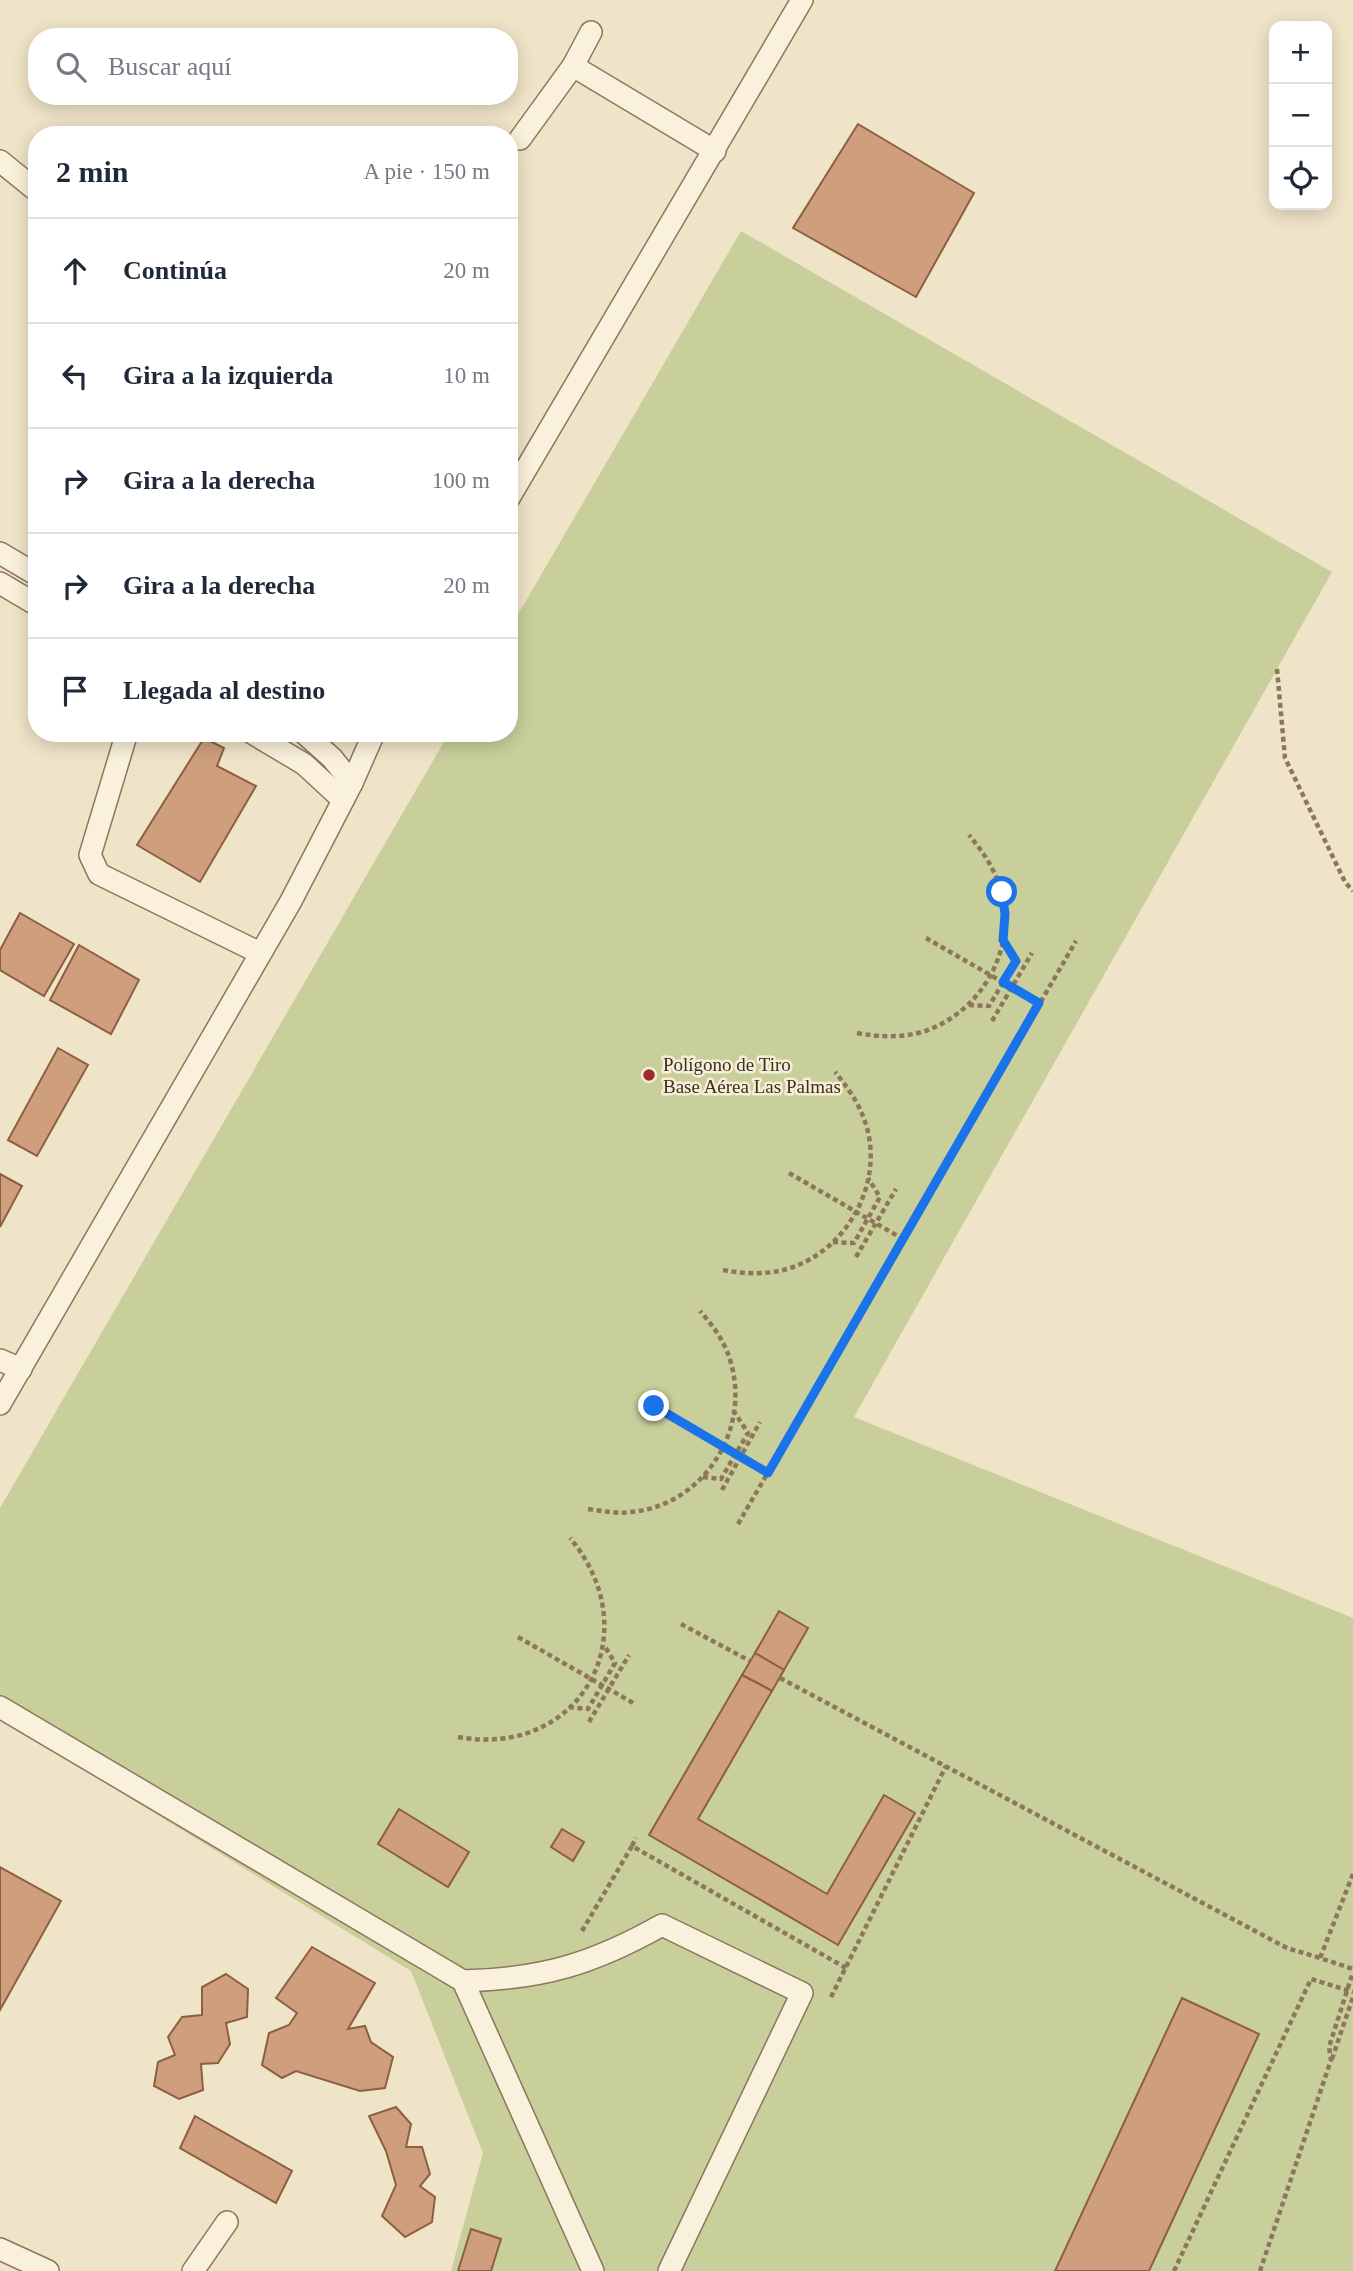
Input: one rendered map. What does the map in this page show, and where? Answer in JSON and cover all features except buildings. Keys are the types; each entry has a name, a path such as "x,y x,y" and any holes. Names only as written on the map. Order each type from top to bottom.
{"lane":[{"path":"518,483 802,0"},
{"path":"520,139 573,66 591,32"},
{"path":"573,66 715,151"},
{"path":"0,162 28,184"},
{"path":"0,554 28,570"},
{"path":"0,583 28,600"},
{"path":"124,742 90,855 99,874 260,953"},
{"path":"267,742 347,791"},
{"path":"314,742 332,758 347,791"},
{"path":"0,1404 291,901 370,742"},
{"path":"0,1360 21,1370"},
{"path":"0,1707 463,1982 593,2271"},
{"path":"463,1982 522,1977 568,1968 600,1957 662,1925 802,1993 669,2271"},
{"path":"193,2271 227,2222"},
{"path":"0,2249 48,2271"}],"path":[{"path":"1277,669 1285,758 1345,882 1353,891"},
{"path":"857,1033 879,1037 922,1032 942,1023 968,1005 991,975 1003,940 1005,914 1002,892 995,871 970,835"},
{"path":"926,938 1039,1003"},
{"path":"968,1005 989,1006 1016,961 1003,940"},
{"path":"738,1524 1076,941"},
{"path":"992,1021 1032,953"},
{"path":"723,1270 744,1274 766,1273 788,1269 808,1261 833,1242 857,1212 868,1178 868,1129 849,1089 835,1072"},
{"path":"789,1173 903,1239"},
{"path":"833,1242 854,1243 868,1219 880,1197 868,1178"},
{"path":"856,1257 896,1189"},
{"path":"588,1508 610,1513 632,1512 674,1500 703,1477 724,1446 735,1412 733,1368 726,1347 715,1328 700,1311"},
{"path":"654,1406 768,1473"},
{"path":"722,1490 748,1433 735,1412"},
{"path":"703,1477 721,1479 760,1422"},
{"path":"458,1737 501,1740 543,1727 577,1700 591,1678 603,1644 605,1618 602,1596 595,1574 570,1538"},
{"path":"681,1623 750,1661"},
{"path":"518,1637 635,1704"},
{"path":"569,1707 588,1709 615,1664 603,1644"},
{"path":"589,1722 629,1655"},
{"path":"780,1678 1287,1948 1353,1970 1329,2047 1331,2060"},
{"path":"576,1941 636,1838"},
{"path":"632,1846 846,1968"},
{"path":"1321,1958 1353,1874"},
{"path":"1174,2271 1311,1979 1353,1995 1260,2271"}],"green space":[{"name":"Polígono de Tiro Base Aérea Las Palmas","path":"741,231 1332,572 854,1417 1353,1618 1353,2271 451,2271 483,2153 411,1971 0,1718 0,1508 444,742 518,742 518,615"}],"place":[{"name":"Polígono de Tiro Base Aérea Las Palmas","path":"649,1075"}],"route":[{"path":"654,1406 768,1473 1039,1003 1003,982 1016,961 1003,940 1005,914 1002,892"}]}
